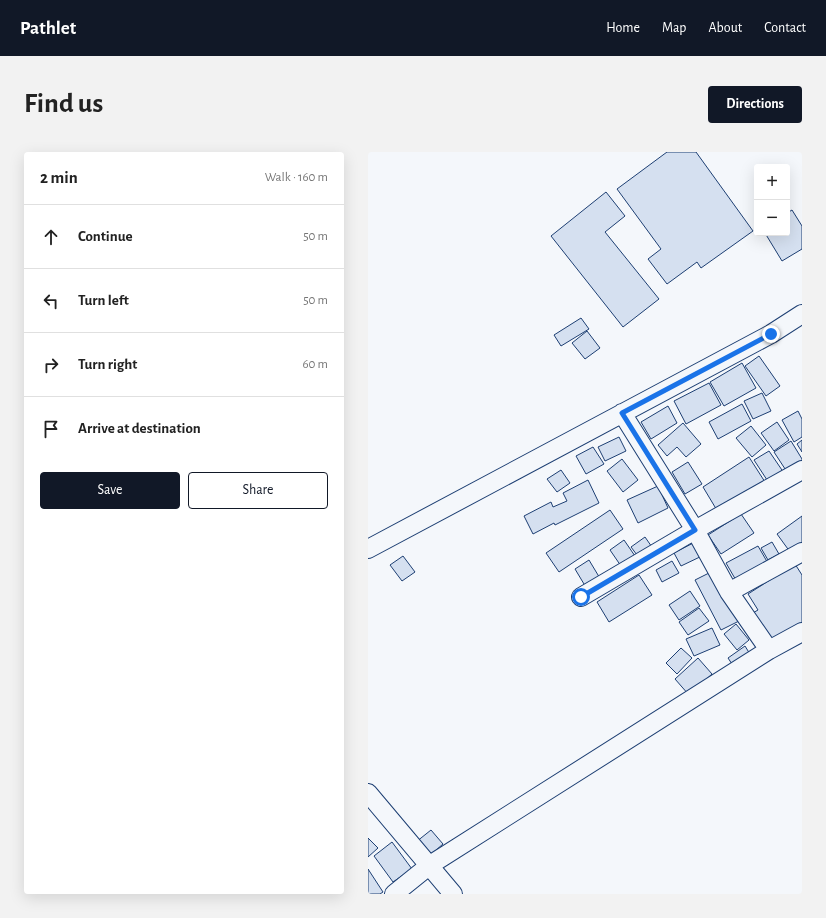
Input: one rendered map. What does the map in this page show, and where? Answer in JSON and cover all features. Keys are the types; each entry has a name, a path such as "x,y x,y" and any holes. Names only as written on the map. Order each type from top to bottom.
{"street":[{"path":"368,549 771,334 802,314"},
{"path":"622,413 695,530 729,592 769,650"},
{"path":"581,597 695,530 802,470"},
{"path":"729,592 802,552"},
{"path":"394,894 430,865 769,650 802,632"},
{"path":"368,794 430,865 453,894"}],"building":[{"path":"667,152 696,152 753,231 701,268 697,262 667,284 648,259 661,249 617,189"},
{"path":"606,192 625,216 605,232 659,299 623,327 551,236"},
{"path":"792,210 802,226 802,249 782,261 767,236 790,236 790,211"},
{"path":"581,318 589,329 561,346 554,335"},
{"path":"587,331 600,348 585,359 572,343"},
{"path":"759,356 780,386 766,396 745,366"},
{"path":"742,363 756,388 724,406 710,382"},
{"path":"709,383 721,405 686,424 674,401"},
{"path":"762,393 771,411 753,419 744,401"},
{"path":"742,404 751,421 718,439 709,422"},
{"path":"668,406 677,423 651,439 641,422"},
{"path":"798,411 802,419 802,437 794,442 782,420"},
{"path":"777,422 789,440 774,451 761,433"},
{"path":"683,423 701,444 686,457 677,447 667,456 658,445"},
{"path":"751,426 766,445 752,457 736,438"},
{"path":"619,437 626,451 605,461 598,447"},
{"path":"802,440 802,452 797,444"},
{"path":"791,441 802,459 802,466 789,475 774,452"},
{"path":"593,447 604,464 586,474 576,456"},
{"path":"769,451 784,473 769,483 754,460"},
{"path":"749,457 765,482 718,512 703,487"},
{"path":"622,459 638,480 623,492 607,471"},
{"path":"688,462 702,484 685,494 672,472"},
{"path":"561,470 570,483 557,492 547,479"},
{"path":"588,480 599,503 555,525 554,523 533,534 524,516 551,502 553,507 567,501 563,493"},
{"path":"658,486 668,508 638,523 627,500"},
{"path":"610,510 623,529 559,572 546,553"},
{"path":"741,514 754,533 721,554 708,535"},
{"path":"802,516 802,550 793,556 777,534"},
{"path":"645,537 654,550 640,559 631,547"},
{"path":"624,540 635,556 621,566 610,550"},
{"path":"697,541 704,555 681,566 674,553"},
{"path":"772,542 779,554 768,560 761,548"},
{"path":"758,546 769,565 737,582 726,563"},
{"path":"403,556 415,572 402,581 390,565"},
{"path":"589,560 601,580 587,589 575,569"},
{"path":"672,561 679,573 662,582 656,570"},
{"path":"795,564 802,575 802,627 769,642 751,614 758,610 748,594"},
{"path":"715,570 741,620 721,630 695,580"},
{"path":"639,575 652,595 609,622 597,602"},
{"path":"690,591 700,606 679,620 669,605"},
{"path":"699,608 709,621 688,635 679,622"},
{"path":"736,624 749,640 737,650 724,634"},
{"path":"712,628 720,645 694,656 686,639"},
{"path":"745,646 753,659 736,670 728,658"},
{"path":"681,648 692,658 677,674 666,663"},
{"path":"698,658 712,674 689,695 675,679"},
{"path":"431,830 443,844 428,857 416,842"},
{"path":"368,838 378,848 368,857"},
{"path":"392,842 412,869 393,882 374,856"},
{"path":"368,869 383,892 380,894 368,894"}],"route":[{"path":"581,597 695,530 622,413 771,334"}]}
